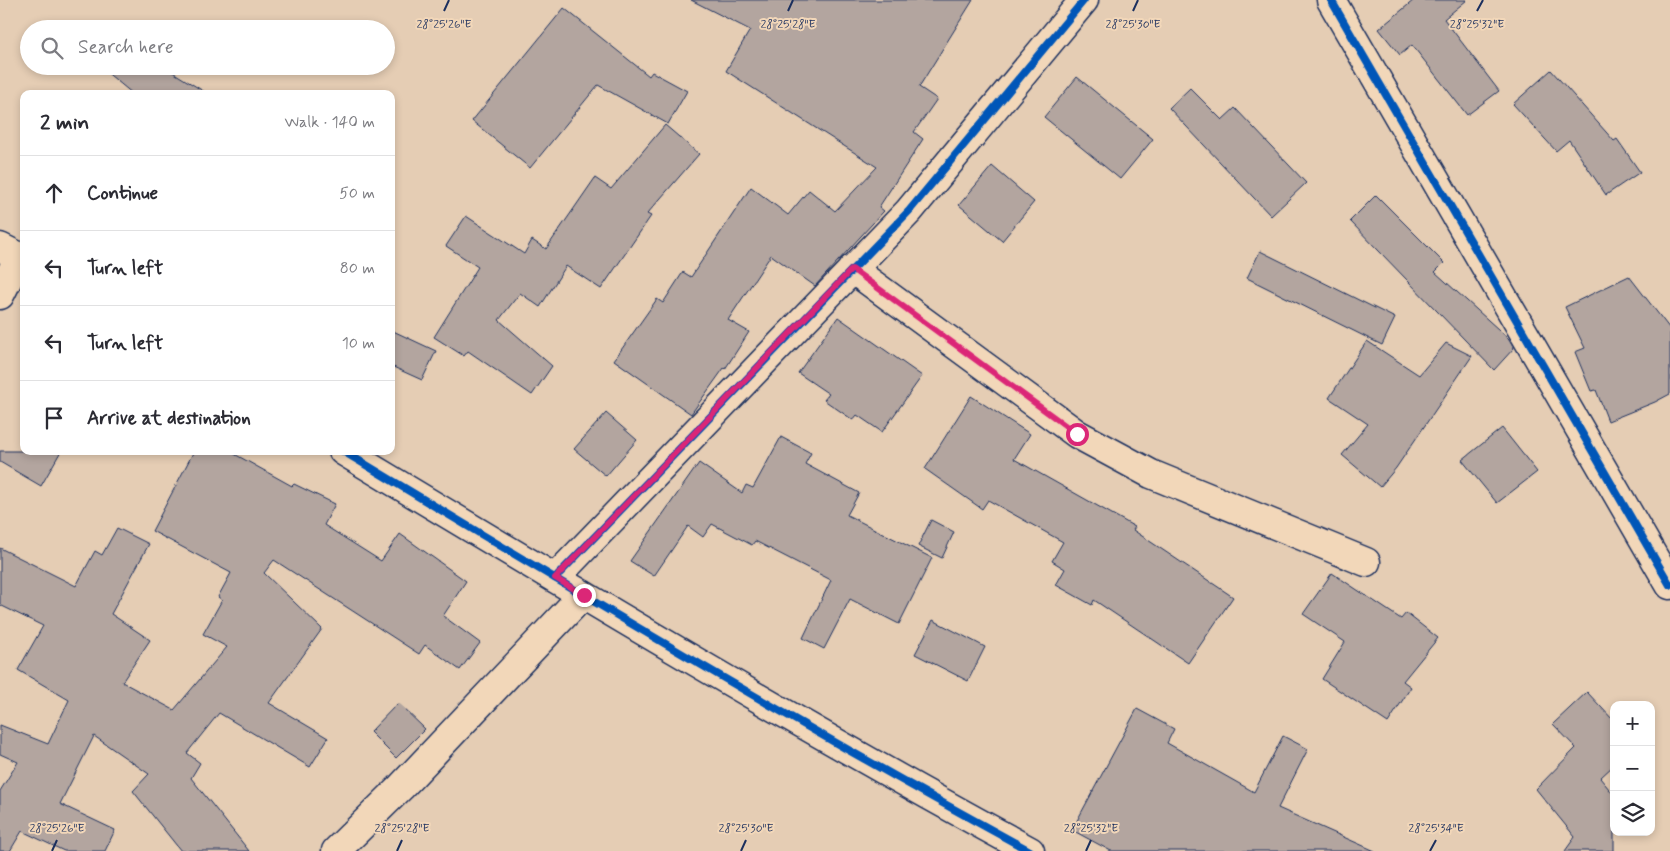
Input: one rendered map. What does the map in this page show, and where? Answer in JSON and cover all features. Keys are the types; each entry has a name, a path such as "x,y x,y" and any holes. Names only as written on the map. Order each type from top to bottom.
{"street":[{"path":"555,578 909,211 1084,0"},
{"path":"1332,0 1670,585"},
{"path":"0,295 14,254"},
{"path":"852,269 1077,434 1151,474 1366,562"},
{"path":"350,455 905,783 1030,851"},
{"path":"336,851 401,787 584,595"}],"building":[{"path":"691,0 973,0 919,87 937,99 914,132 923,139 879,207 884,211 815,286 771,255 728,320 749,332 725,369 691,414 614,360 657,299 663,303 683,272 691,277 751,187 788,215 809,190 835,211 877,167 726,71 750,30"},
{"path":"1414,0 1467,0 1444,19 1499,91 1467,115 1412,45 1400,55 1379,29"},
{"path":"564,8 649,76 652,72 687,91 668,124 598,85 530,168 472,121"},
{"path":"1551,70 1614,141 1617,139 1640,172 1606,195 1569,140 1556,151 1513,104"},
{"path":"110,75 177,75 202,90 128,90"},
{"path":"1077,77 1153,139 1120,179 1044,117"},
{"path":"1190,88 1222,120 1235,108 1306,183 1271,216 1169,108"},
{"path":"665,125 699,154 647,214 651,216 601,289 566,266 540,307 520,293 499,320 552,366 532,395 468,351 464,356 434,337 478,267 446,246 466,216 524,254 532,240 546,249 595,178 611,189"},
{"path":"992,166 1034,202 1002,241 959,205"},
{"path":"1376,195 1444,263 1435,272 1509,339 1514,348 1494,370 1350,221"},
{"path":"1260,251 1395,318 1382,345 1247,278"},
{"path":"1629,276 1670,329 1670,394 1608,421 1596,390 1591,391 1575,352 1585,348 1565,307"},
{"path":"838,317 922,376 882,432 857,415 853,420 824,400 829,394 798,373"},
{"path":"395,332 436,351 422,380 395,368"},
{"path":"1367,341 1419,375 1446,343 1472,356 1396,468 1380,487 1342,455 1368,424 1329,398"},
{"path":"971,396 1030,434 1014,459 1135,527 1133,530 1233,597 1188,663 1094,600 1092,605 1056,585 1065,569 1052,561 1063,542 988,500 982,509 925,469"},
{"path":"606,413 637,440 606,476 574,449"},
{"path":"1502,428 1537,472 1497,503 1462,460"},
{"path":"781,437 811,453 805,464 859,493 847,515 932,558 899,624 850,599 824,649 803,638 831,580 755,541 752,545 712,524 703,537 688,526 654,576 630,561 699,463 742,493 746,485 753,488"},
{"path":"0,451 20,451 20,455 59,455 41,486 0,462"},
{"path":"192,455 236,455 292,486 294,484 335,504 324,525 381,561 400,534 466,581 443,616 480,643 460,670 425,645 419,654 274,560 264,573 322,629 269,703 328,738 310,767 219,713 187,753 200,763 191,778 249,851 181,851 133,791 149,774 94,736 60,804 115,830 105,851 64,851 22,831 10,851 0,851 0,791 18,762 0,754 0,725 48,744 69,700 18,670 43,626 0,605 0,548 76,586 95,551 102,555 117,528 149,544 111,614 150,640 122,682 174,710 227,647 203,634 222,600 218,597 231,573 152,531"},
{"path":"931,520 954,532 942,558 918,546"},
{"path":"1332,573 1401,619 1406,613 1438,638 1403,681 1411,687 1388,723 1322,679 1345,642 1303,614"},
{"path":"933,620 985,647 968,681 915,654"},
{"path":"1587,692 1610,717 1610,769 1600,778 1610,790 1610,836 1614,836 1614,851 1565,851 1575,837 1536,789 1576,748 1553,724"},
{"path":"398,703 425,729 396,758 370,732"},
{"path":"1137,709 1174,729 1167,743 1254,792 1283,736 1308,749 1278,808 1375,851 1111,851 1072,830"}],"cycle path":[{"path":"555,578 909,211 1084,0"},
{"path":"1331,0 1670,585"},
{"path":"350,455 599,605 857,755 1030,851"}],"route":[{"path":"584,595 555,578 852,269 1077,434"}]}
